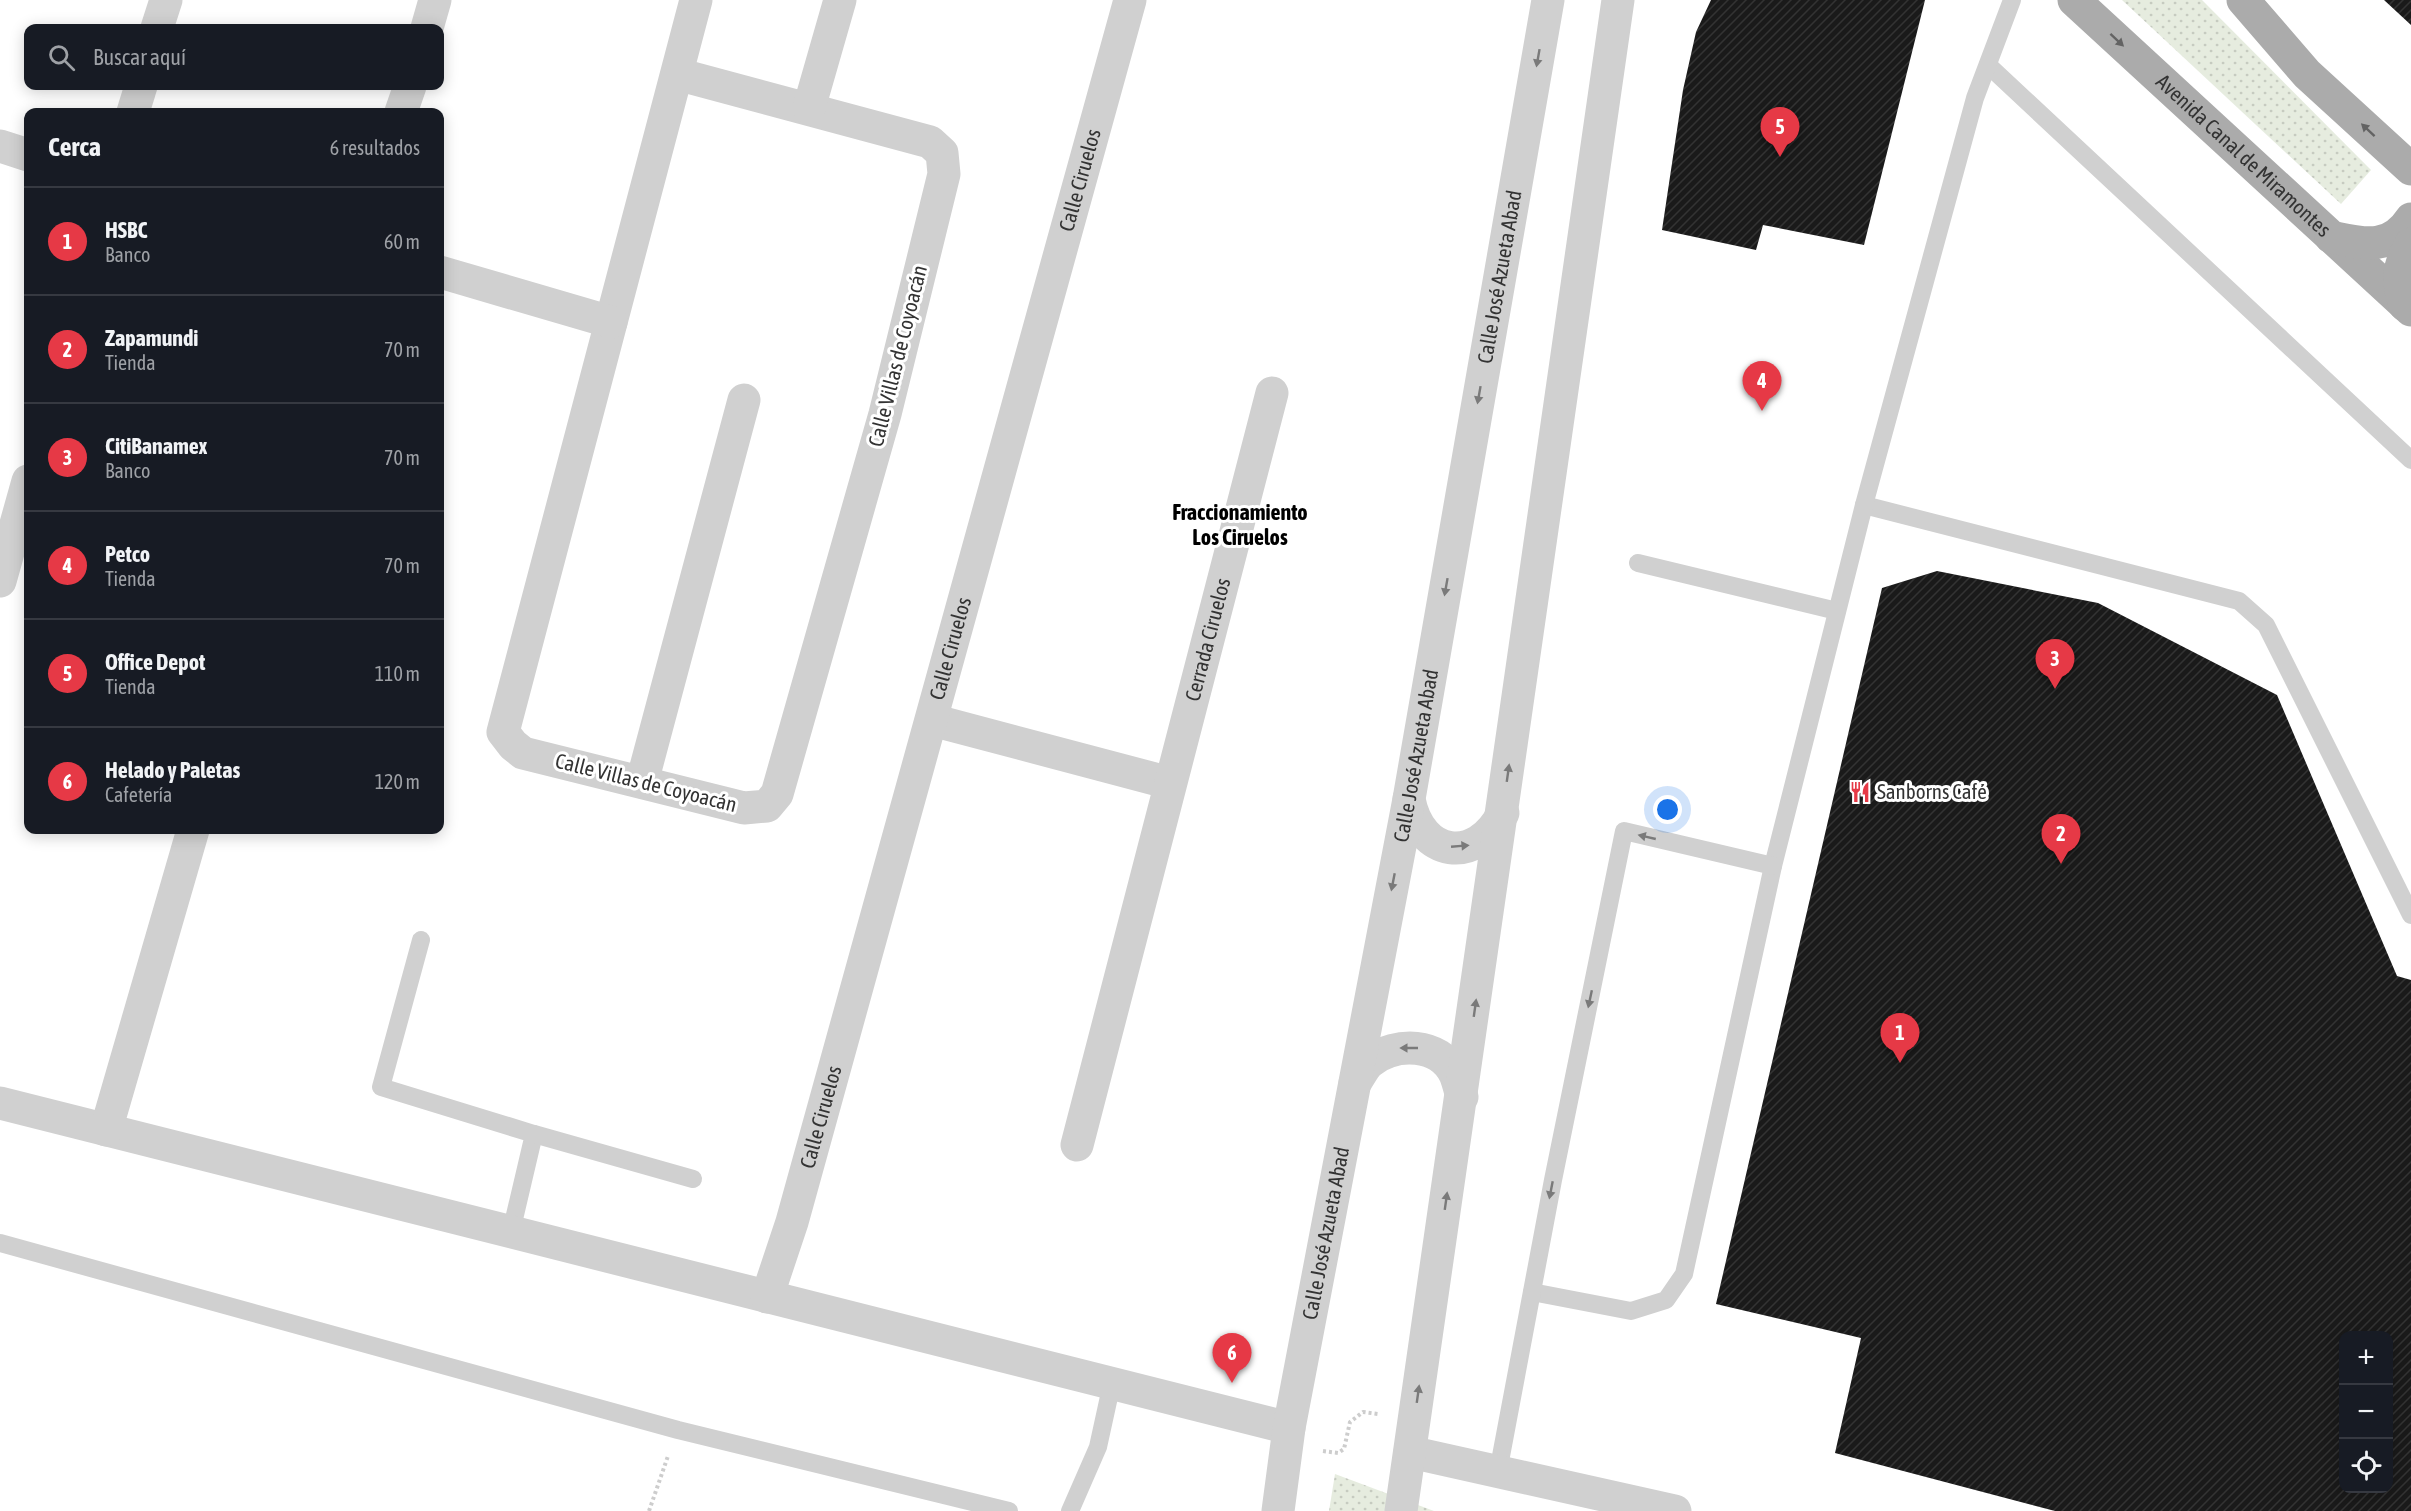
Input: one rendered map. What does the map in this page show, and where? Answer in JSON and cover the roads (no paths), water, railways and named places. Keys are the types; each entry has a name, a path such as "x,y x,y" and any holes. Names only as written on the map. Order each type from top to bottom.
{"main road":[{"name":"Avenida Canal de Miramontes","path":"2074,0 2408,307"},
{"path":"2243,0 2307,74 2409,171"},
{"path":"2331,237 2365,244 2376,243 2390,239 2411,219"},
{"path":"2408,307 2400,289 2398,274 2411,244"}],"street":[{"path":"158,24 166,0"},
{"path":"428,24 435,0"},
{"name":"Calle Villas de Coyoacán","path":"677,74 930,142 942,153 944,174 885,414 777,794 766,806 744,808 523,753 503,732 696,0"},
{"path":"809,108 840,0"},
{"name":"Calle Ciruelos","path":"767,1297 792,1222 1130,0"},
{"name":"Calle José Azueta Abad","path":"1278,1511 1288,1437 1409,799 1548,0"},
{"path":"1401,1511 1618,0"},
{"path":"2256,0 2280,42 2307,74"},
{"path":"134,108 140,90"},
{"path":"402,108 409,90"},
{"path":"0,147 24,154"},
{"path":"444,273 611,321"},
{"name":"Cerrada Ciruelos","path":"1077,1145 1272,393"},
{"path":"642,782 744,400"},
{"path":"0,581 24,495"},
{"path":"932,720 1170,783"},
{"path":"1409,799 1413,819 1424,835 1440,845 1460,848 1479,843 1494,830 1503,813"},
{"path":"106,1130 192,834"},
{"path":"1355,1083 1368,1062 1389,1049 1414,1047 1437,1055 1455,1073 1462,1097"},
{"path":"0,1103 1112,1383 1288,1437"},
{"path":"1412,1438 1566,1500 1675,1511"}],"lane":[{"path":"1532,1292 1632,1311 1666,1300 1684,1274 1773,867 1864,505 1975,98 2012,0"},
{"path":"1988,65 2411,460"},
{"path":"1864,505 2239,601 2266,625 2411,915"},
{"path":"1638,563 1837,611"},
{"path":"1498,1472 1624,831 1773,867"},
{"path":"421,940 381,1087 534,1134 693,1179"},
{"path":"511,1232 534,1134"},
{"path":"0,1243 678,1430 1010,1511"},
{"path":"1070,1511 1098,1447 1112,1383"}],"place":[{"name":"Office Depot","path":"1780,157"},
{"name":"Petco","path":"1762,411"},
{"name":"CitiBanamex","path":"2055,689"},
{"name":"Sanborns Café","path":"1860,792"},
{"name":"Zapamundi","path":"2061,864"},
{"name":"HSBC","path":"1900,1063"},
{"name":"Helado y Paletas","path":"1232,1383"}],"district":[{"name":"Fraccionamiento Los Ciruelos","path":"1240,524"}]}
